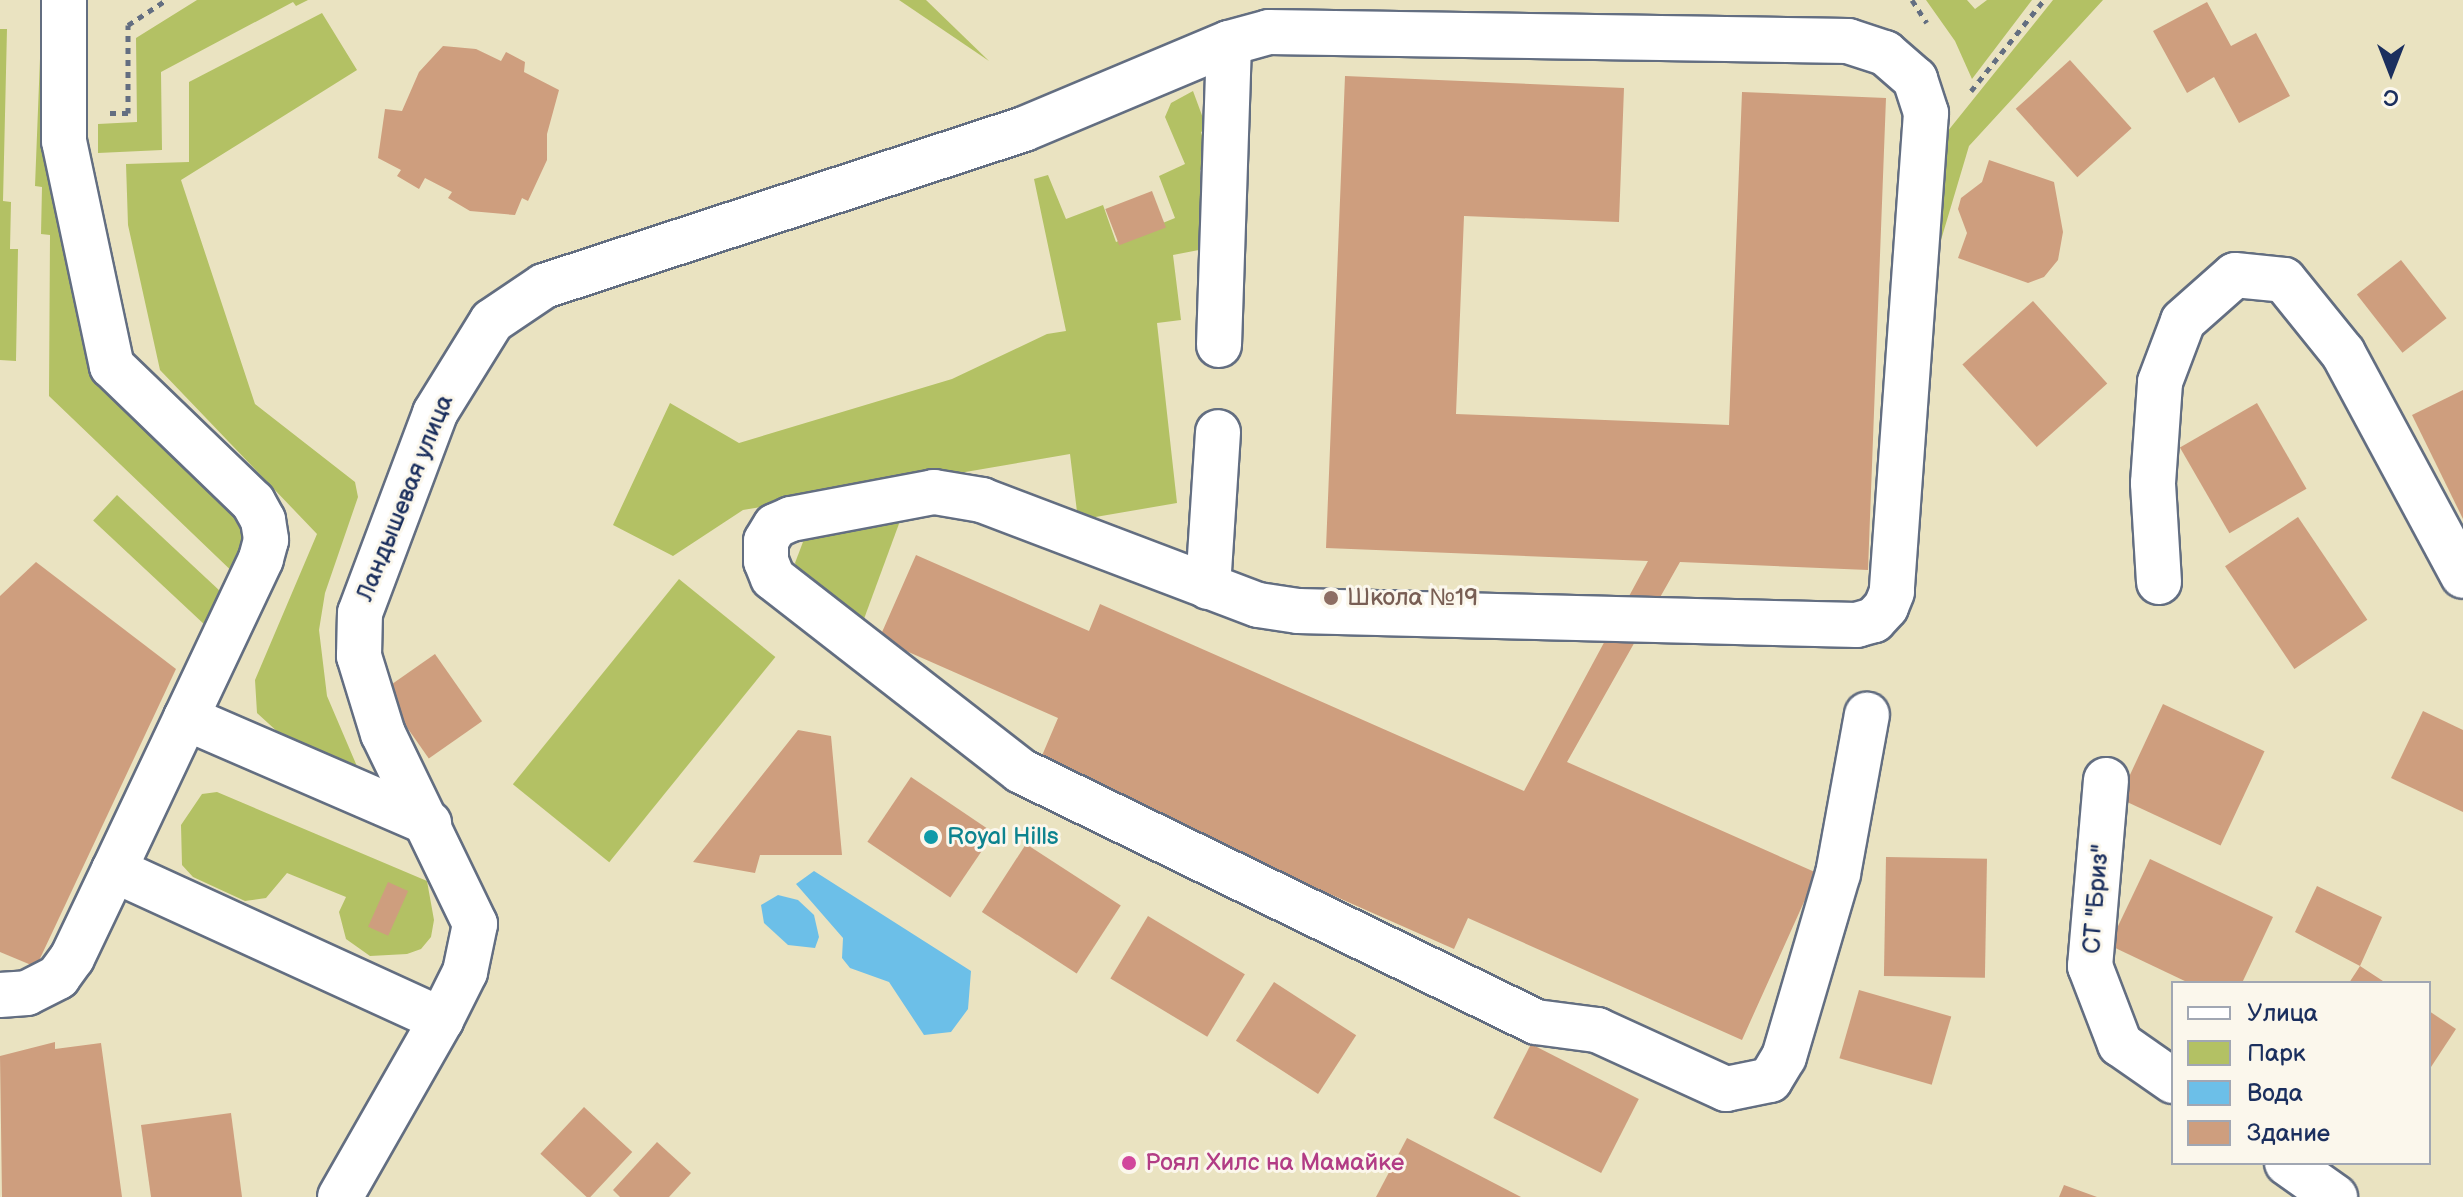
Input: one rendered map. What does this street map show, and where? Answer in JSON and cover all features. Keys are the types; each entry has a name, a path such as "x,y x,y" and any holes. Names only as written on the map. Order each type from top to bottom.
{"street":[{"path":"0,995 27,993 58,977 72,958 261,559 266,540 263,520 253,502 112,366 64,141 64,0"},
{"name":"Ландышевая улица","path":"340,1197 465,972 475,924 368,700 359,656 360,613 435,413 492,321 544,286 1024,129 1229,43 1269,32 1848,41 1885,53 1915,79 1926,113 1892,592 1874,620 1857,625 1298,611 1258,605 1208,587"},
{"path":"1219,345 1229,43"},
{"path":"2159,582 2153,483 2160,382 2183,321 2235,275 2284,280 2343,353 2463,576"},
{"path":"1218,432 1208,587 982,500 934,492 791,519 775,526 766,541 766,561 773,578 1021,771 1536,1022 1597,1030 1726,1089 1770,1080 1784,1057 1838,874 1867,715"},
{"path":"186,718 429,823"},
{"name":"СТ \"Бриз\"","path":"2106,780 2090,966 2120,1044 2171,1080"},
{"path":"114,870 441,1020"},
{"path":"2290,1165 2335,1197"}],"path":[{"path":"105,113 128,113 128,25 166,0"},
{"path":"1967,95 2044,0"}],"green space":[{"path":"197,0 308,0 296,6 293,2 161,72 162,150 98,153 98,124 137,122 136,38"},
{"path":"899,0 926,0 989,61"},
{"path":"1926,0 1967,0 1975,9 1987,0 2032,0 1972,79 1955,41"},
{"path":"2053,0 2103,0 1969,146 1941,240 1943,137"},
{"path":"322,13 357,70 181,180 255,404 355,482 358,497 325,593 319,630 327,696 359,771 280,734 257,713 255,680 317,534 160,370 128,225 126,164 189,162 189,82"},
{"path":"0,29 7,29 3,201 11,202 10,249 18,249 16,361 0,360"},
{"path":"41,33 94,371 244,515 250,531 240,579 49,396 50,235 41,234 42,187 35,186"},
{"path":"1193,91 1207,129 1201,132 1211,166 1200,170 1204,249 1173,255 1181,320 1157,323 1177,503 1078,520 1070,454 743,510 673,556 613,525 670,403 739,443 952,379 1047,334 1066,331 1034,179 1048,175 1066,219 1103,205 1116,242 1175,218 1159,176 1185,164 1165,117 1171,103"},
{"path":"117,495 230,600 206,626 93,521"},
{"path":"900,521 861,627 801,575 795,563 806,534"},
{"path":"679,579 775,657 609,862 513,784"},
{"path":"217,792 427,881 434,920 431,937 421,949 407,954 370,956 346,939 339,912 346,897 287,873 266,898 245,901 193,877 182,865 181,825 202,794"}],"water":[{"path":"814,871 971,971 968,1009 951,1032 924,1035 889,982 850,968 842,958 843,938 796,884"},
{"path":"778,895 798,900 814,915 819,937 815,948 788,945 764,923 761,905"}],"building":[{"path":"2207,2 2231,46 2256,33 2290,96 2239,123 2214,77 2187,93 2153,31"},
{"path":"443,46 476,49 501,61 506,52 525,62 524,72 559,90 547,134 547,160 528,201 522,198 515,215 470,211 448,198 452,192 425,178 419,189 397,176 401,170 378,158 385,109 402,111 419,72"},
{"path":"2070,60 2132,128 2077,177 2016,109"},
{"path":"1345,76 1624,88 1619,222 1464,216 1456,414 1729,425 1742,92 1886,98 1868,570 1680,562 1567,762 1817,873 1742,1040 1468,918 1454,949 1038,765 1058,718 879,639 916,555 1089,631 1100,604 1524,791 1648,561 1326,548"},
{"path":"1989,160 2054,182 2063,232 2058,260 2044,277 2028,283 1958,258 1967,233 1958,209 1961,198 1982,182"},
{"path":"1152,191 1166,227 1119,245 1105,209"},
{"path":"2401,260 2447,318 2402,353 2357,294"},
{"path":"2033,301 2107,383 2037,447 1962,365"},
{"path":"2463,390 2463,519 2412,415"},
{"path":"2257,403 2306,489 2229,533 2180,448"},
{"path":"2298,517 2367,620 2294,669 2225,566"},
{"path":"36,562 176,669 36,967 0,952 0,596"},
{"path":"435,654 482,721 429,758 382,691"},
{"path":"2163,704 2265,751 2221,846 2119,798"},
{"path":"2423,711 2463,730 2463,812 2391,778"},
{"path":"798,730 831,736 842,855 760,855 755,873 693,862"},
{"name":"Royal Hills","path":"911,777 994,833 950,898 867,842"},
{"path":"1026,844 1121,906 1077,973 982,912"},
{"path":"1886,857 1987,859 1985,978 1884,976"},
{"path":"2150,859 2273,917 2243,981 2185,981 2109,945"},
{"path":"388,882 408,891 388,936 368,927"},
{"path":"2317,886 2382,917 2360,966 2295,932"},
{"path":"1148,916 1245,974 1207,1037 1110,979"},
{"path":"2360,966 2383,981 2350,981"},
{"path":"1274,982 1356,1035 1318,1094 1236,1041"},
{"path":"1859,990 1951,1016 1932,1085 1839,1058"},
{"path":"2431,1012 2456,1029 2431,1067"},
{"path":"55,1042 55,1049 101,1043 122,1197 2,1197 0,1056"},
{"path":"1531,1044 1639,1099 1601,1173 1493,1118"},
{"path":"584,1107 632,1152 590,1197 540,1154"},
{"path":"231,1113 242,1197 151,1197 141,1125"},
{"path":"1407,1138 1521,1197 1376,1197"},
{"path":"657,1142 691,1173 669,1197 620,1197 613,1190"},
{"path":"2064,1185 2097,1197 2059,1197"}],"place":[{"name":"Школа №19","path":"1331,598"},
{"name":"Royal Hills","path":"931,837"},
{"name":"Роял Хилс на Мамайке","path":"1129,1163"}]}
